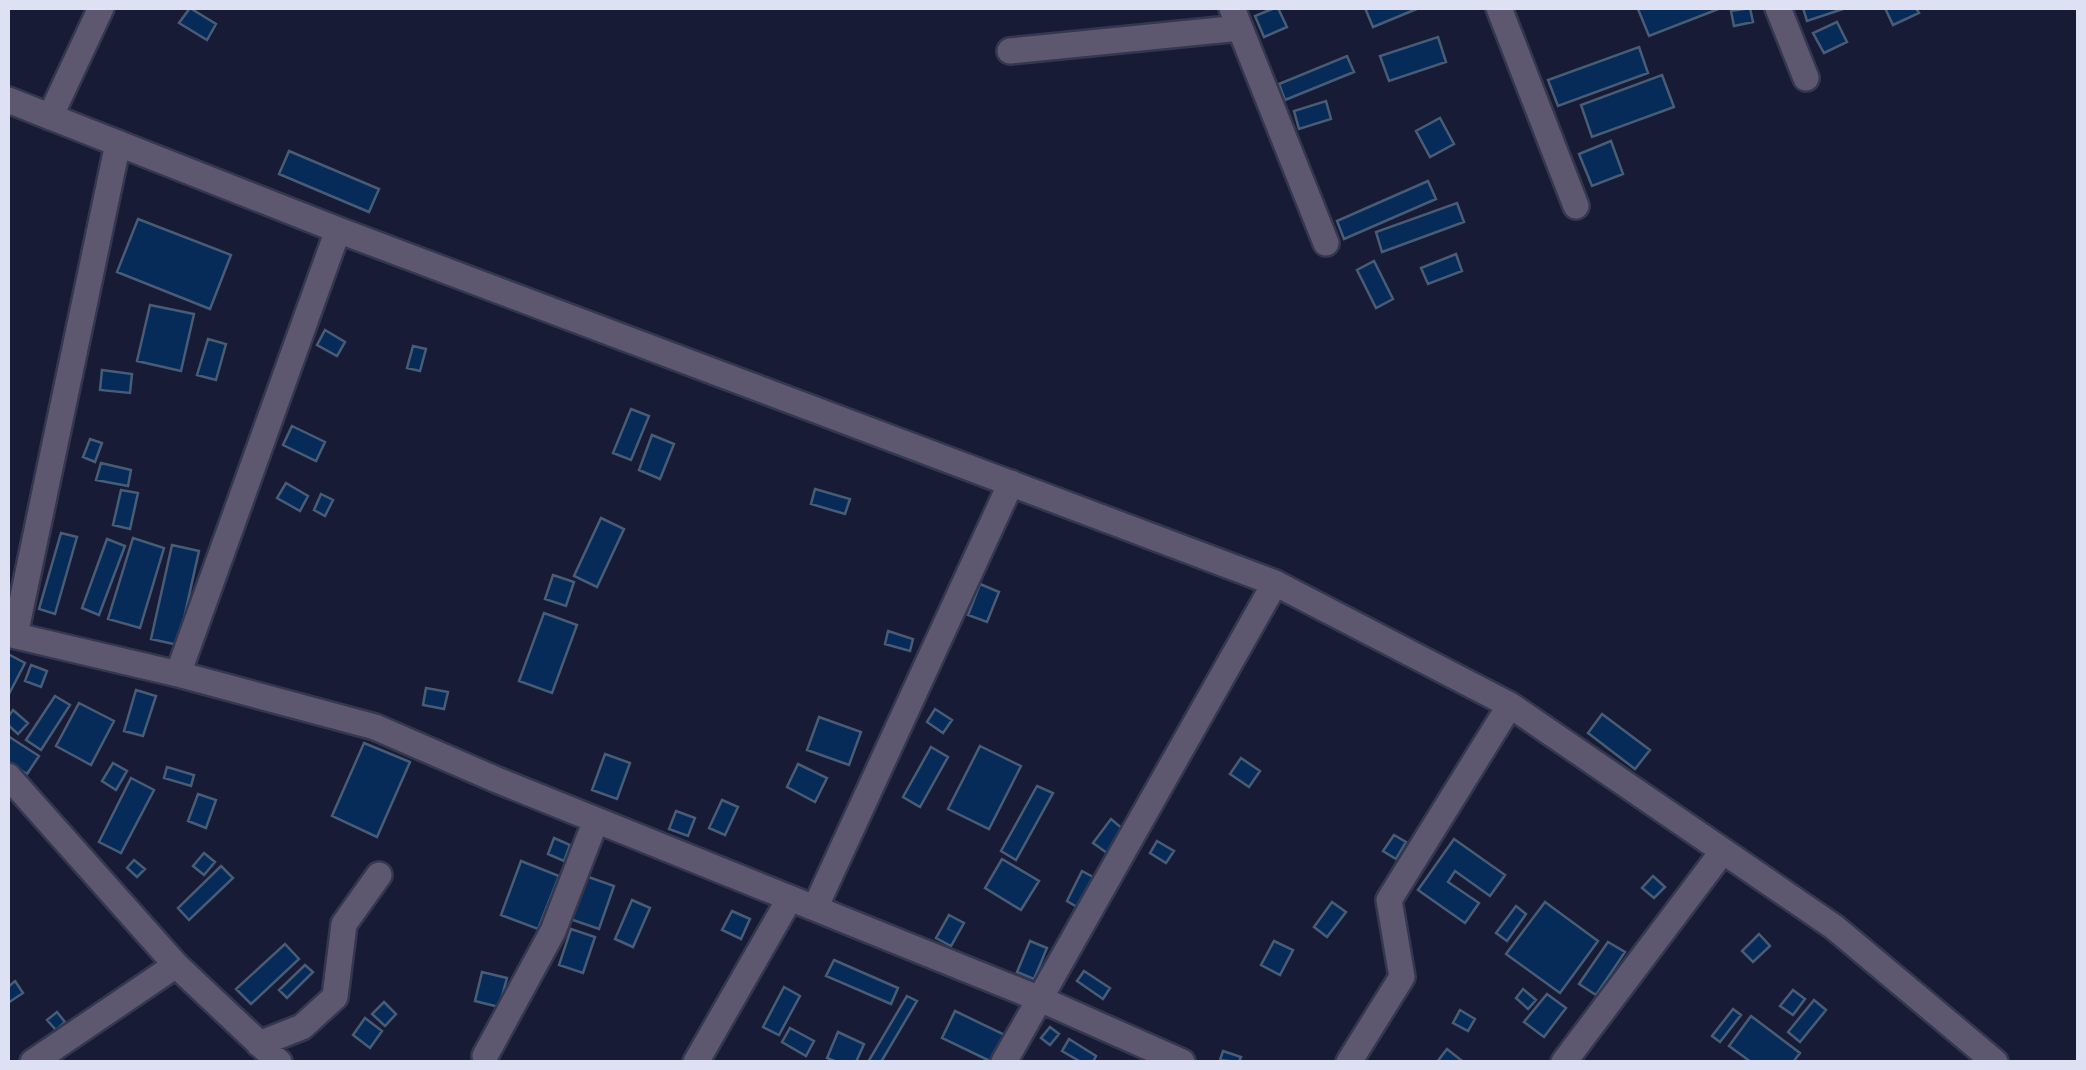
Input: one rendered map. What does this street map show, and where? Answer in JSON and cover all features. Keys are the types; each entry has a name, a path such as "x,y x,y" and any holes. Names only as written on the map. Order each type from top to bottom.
{"street":[{"path":"50,116 102,8"},
{"path":"1500,8 1576,206"},
{"path":"1778,8 1806,78"},
{"path":"1010,50 1236,18 1326,242"},
{"path":"8,100 338,230 1275,582 1510,706 1834,928 1994,1062"},
{"path":"118,143 12,634 376,726 596,820 1040,999 1182,1062"},
{"path":"178,674 338,230"},
{"path":"815,908 1011,483"},
{"path":"1004,1062 1275,582"},
{"path":"1349,1062 1402,977 1389,900 1510,706"},
{"path":"8,776 176,965 279,1062"},
{"path":"485,1056 553,930 596,820"},
{"path":"1564,1062 1723,851"},
{"path":"259,1044 302,1027 334,997 344,924 379,875"},
{"path":"696,1062 790,898"},
{"path":"33,1062 176,965"}],"building":[{"path":"190,8 216,24 207,40 179,23"},
{"path":"1275,8 1287,27 1264,37 1255,16"},
{"path":"1365,8 1419,8 1373,27"},
{"path":"1721,8 1649,36 1638,9"},
{"path":"1750,8 1753,22 1734,26 1731,11"},
{"path":"1803,8 1846,8 1807,21"},
{"path":"1885,8 1916,8 1919,13 1893,25"},
{"path":"1837,22 1847,42 1824,53 1813,33"},
{"path":"1438,37 1446,62 1389,81 1380,56"},
{"path":"1639,47 1648,73 1558,106 1548,80"},
{"path":"1347,56 1354,72 1285,100 1279,84"},
{"path":"1662,75 1674,107 1592,137 1581,105"},
{"path":"1326,101 1331,119 1299,129 1294,111"},
{"path":"1440,118 1454,144 1430,157 1416,131"},
{"path":"1611,141 1623,174 1592,186 1579,154"},
{"path":"289,151 379,189 369,212 279,174"},
{"path":"1428,181 1436,199 1344,239 1337,221"},
{"path":"1457,203 1464,222 1382,252 1376,232"},
{"path":"138,219 231,255 210,309 117,272"},
{"path":"1456,254 1462,271 1428,284 1421,268"},
{"path":"1374,261 1393,299 1376,308 1357,270"},
{"path":"150,305 194,314 181,371 137,361"},
{"path":"325,330 345,342 337,356 317,345"},
{"path":"208,339 226,344 216,380 197,375"},
{"path":"413,346 426,349 420,371 407,368"},
{"path":"102,370 132,374 130,393 100,390"},
{"path":"631,409 649,416 631,460 613,453"},
{"path":"292,426 325,442 316,461 283,445"},
{"path":"652,435 674,444 660,479 639,470"},
{"path":"90,439 102,443 95,462 83,457"},
{"path":"101,463 131,470 128,486 96,480"},
{"path":"286,483 308,496 300,511 277,498"},
{"path":"815,489 850,499 845,514 811,504"},
{"path":"121,490 138,493 130,529 113,525"},
{"path":"321,494 333,500 325,516 314,510"},
{"path":"601,518 624,529 597,587 574,576"},
{"path":"61,533 77,537 55,614 39,609"},
{"path":"133,538 164,548 140,628 108,619"},
{"path":"107,539 125,546 99,615 82,608"},
{"path":"172,545 199,551 178,645 151,639"},
{"path":"553,575 574,582 566,606 545,599"},
{"path":"980,584 999,592 987,622 968,615"},
{"path":"544,613 577,625 552,693 519,681"},
{"path":"888,631 913,639 910,651 885,644"},
{"path":"8,654 25,663 8,696"},
{"path":"31,665 47,671 41,687 25,681"},
{"path":"426,688 448,692 444,709 423,705"},
{"path":"136,690 156,696 143,736 124,731"},
{"path":"55,696 70,705 41,750 26,740"},
{"path":"79,703 114,721 91,765 56,746"},
{"path":"935,709 952,720 943,733 927,722"},
{"path":"13,710 28,723 18,734 8,725"},
{"path":"1602,714 1650,750 1635,769 1588,733"},
{"path":"819,717 861,732 849,765 807,750"},
{"path":"8,736 39,756 27,774 8,762"},
{"path":"364,743 410,762 377,837 332,816"},
{"path":"980,746 1021,766 989,829 948,809"},
{"path":"931,747 948,757 920,807 903,797"},
{"path":"605,754 630,763 617,799 592,790"},
{"path":"1241,758 1260,771 1249,787 1230,774"},
{"path":"113,763 127,771 116,790 102,781"},
{"path":"798,764 827,778 815,802 787,787"},
{"path":"167,767 194,775 191,786 164,778"},
{"path":"131,778 154,790 121,853 99,842"},
{"path":"1037,786 1053,793 1016,860 1001,851"},
{"path":"198,794 216,800 206,828 188,821"},
{"path":"722,800 738,807 725,835 709,828"},
{"path":"676,811 695,818 688,836 669,829"},
{"path":"1111,819 1124,830 1107,853 1093,843"},
{"path":"1394,835 1406,842 1396,859 1383,851"},
{"path":"554,838 570,845 564,861 548,854"},
{"path":"1454,839 1505,875 1490,896 1455,871 1448,882 1479,903 1465,923 1418,890"},
{"path":"1157,841 1174,851 1166,863 1150,853"},
{"path":"204,853 215,862 204,875 193,866"},
{"path":"1002,859 1039,881 1021,910 985,888"},
{"path":"134,860 145,869 137,877 127,868"},
{"path":"521,861 559,876 538,929 501,915"},
{"path":"221,866 233,878 189,920 178,908"},
{"path":"1082,871 1093,877 1077,907 1067,901"},
{"path":"583,875 614,886 599,929 567,918"},
{"path":"1653,876 1665,887 1654,898 1642,888"},
{"path":"632,900 650,908 633,947 615,939"},
{"path":"1332,902 1346,912 1327,937 1314,927"},
{"path":"1545,902 1598,941 1560,993 1506,954"},
{"path":"1516,906 1526,914 1507,941 1496,933"},
{"path":"732,911 750,919 741,939 722,930"},
{"path":"949,915 964,923 951,946 936,938"},
{"path":"571,929 595,937 583,973 559,965"},
{"path":"1759,934 1770,946 1753,962 1742,951"},
{"path":"1030,941 1047,948 1034,979 1017,972"},
{"path":"1274,941 1293,950 1280,975 1261,965"},
{"path":"1608,942 1625,952 1596,995 1579,984"},
{"path":"285,944 299,959 251,1004 236,989"},
{"path":"834,960 898,988 891,1004 826,976"},
{"path":"305,965 313,972 287,998 279,990"},
{"path":"1084,971 1110,988 1103,999 1077,981"},
{"path":"482,972 507,978 499,1007 475,1001"},
{"path":"15,981 23,993 8,1003 8,987"},
{"path":"784,987 800,996 779,1035 763,1027"},
{"path":"1523,989 1536,1000 1528,1009 1516,998"},
{"path":"1793,990 1805,999 1793,1015 1780,1006"},
{"path":"1547,994 1566,1008 1544,1037 1524,1022"},
{"path":"907,996 917,1001 881,1062 868,1062"},
{"path":"1814,1000 1826,1010 1800,1042 1788,1032"},
{"path":"384,1002 396,1014 385,1026 372,1014"},
{"path":"1733,1009 1741,1015 1720,1042 1712,1036"},
{"path":"1460,1010 1475,1019 1468,1031 1453,1023"},
{"path":"955,1011 1005,1035 992,1062 942,1038"},
{"path":"57,1012 65,1022 56,1030 47,1020"},
{"path":"1751,1016 1800,1053 1793,1062 1751,1062 1729,1046"},
{"path":"365,1018 382,1031 370,1048 353,1035"},
{"path":"1050,1027 1059,1034 1050,1045 1041,1038"},
{"path":"790,1028 814,1041 806,1056 782,1042"},
{"path":"838,1032 864,1044 856,1062 827,1058"},
{"path":"1069,1039 1096,1056 1093,1062 1081,1062 1062,1051"},
{"path":"1447,1049 1461,1060 1437,1062"},
{"path":"1223,1051 1241,1057 1239,1062 1220,1060"}]}
